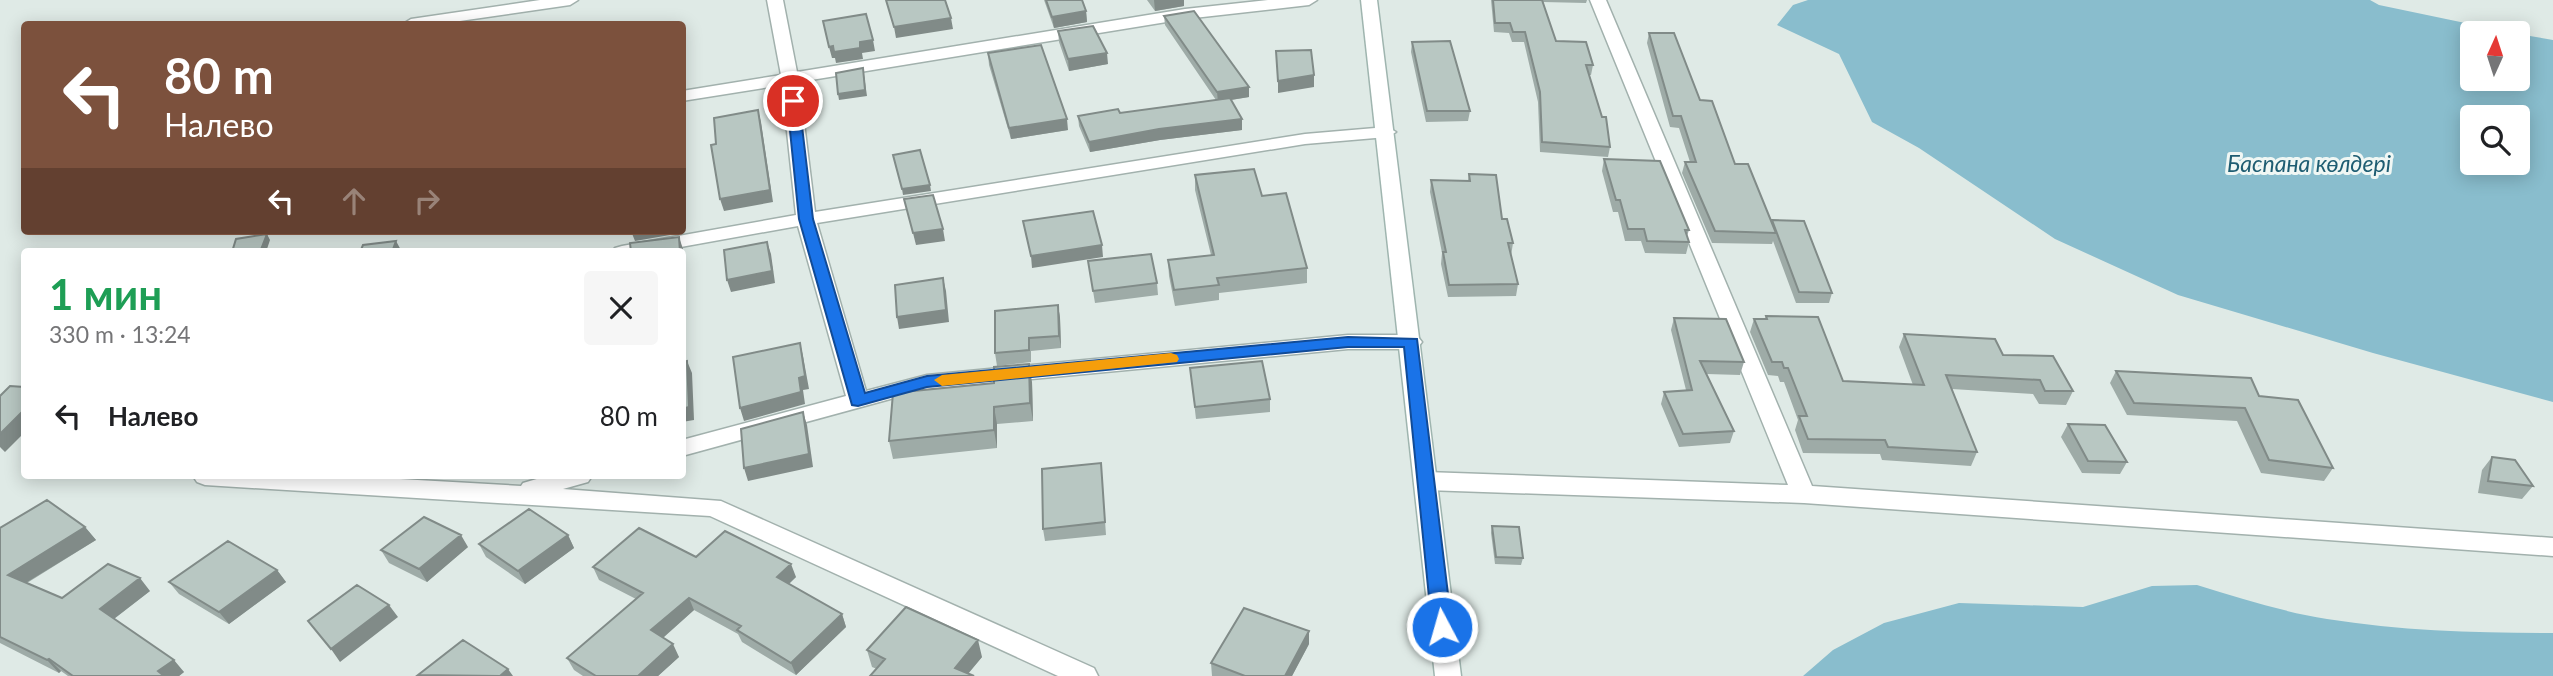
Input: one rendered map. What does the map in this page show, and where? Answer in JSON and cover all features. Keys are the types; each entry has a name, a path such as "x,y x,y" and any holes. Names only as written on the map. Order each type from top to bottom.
{"street":[{"path":"431,21 570,0"},
{"path":"775,0 790,78 806,219 858,401"},
{"path":"686,95 1185,14 1309,0"},
{"path":"1369,0 1412,342 1448,676"},
{"path":"1598,0 1804,494"},
{"path":"644,248 806,219 1306,139 1387,132"},
{"path":"686,447 927,382 1348,342 1412,342"},
{"path":"305,479 371,481 512,495 713,507 1085,676"},
{"path":"512,495 569,479"},
{"path":"1426,481 1804,494 2553,547"}],"water":[{"name":"Баспана көлдері","path":"1808,0 2370,0 2379,5 2460,22 2460,91 2530,91 2530,36 2553,40 2553,402 2373,353 2178,295 2055,239 1919,148 1872,122 1839,54 1777,25 1793,5"},
{"path":"2197,585 2294,613 2355,623 2440,630 2553,633 2553,676 1803,676 1833,650 1884,623 1959,603 2083,607 2152,586"}],"building":[{"path":"886,0 945,0 951,18 894,27"},
{"path":"1046,0 1082,0 1086,11 1052,17"},
{"path":"1493,0 1542,0 1556,41 1586,42 1593,65 1586,65 1602,117 1606,117 1610,147 1542,142 1540,92 1525,32 1513,32 1510,23 1495,23"},
{"path":"1194,11 1249,87 1217,92 1164,16"},
{"path":"866,14 873,40 860,42 860,48 834,52 833,46 829,47 823,21"},
{"path":"1093,26 1107,53 1068,59 1058,31"},
{"path":"1649,33 1674,33 1700,100 1712,101 1735,164 1748,164 1776,233 1715,231 1685,162 1696,162 1681,116 1673,116"},
{"path":"1450,41 1470,111 1427,111 1412,42"},
{"path":"1041,45 1067,119 1009,128 988,53"},
{"path":"1311,50 1314,75 1278,81 1276,51"},
{"path":"863,68 865,90 838,94 836,73"},
{"path":"1230,98 1242,119 1159,129 1089,142 1078,116 1118,109 1120,113"},
{"path":"758,110 770,190 720,199 711,145 716,144 714,118"},
{"path":"920,150 930,185 902,189 893,155"},
{"path":"1604,159 1660,161 1689,230 1685,230 1689,242 1647,241 1644,229 1628,229"},
{"path":"1254,169 1262,196 1286,193 1307,268 1217,278 1219,285 1174,290 1168,260 1214,255 1195,175"},
{"path":"1469,174 1496,175 1502,219 1507,219 1513,243 1508,243 1518,284 1449,285 1443,252 1446,252 1431,180 1470,181"},
{"path":"933,195 943,229 913,233 904,199"},
{"path":"1093,211 1102,245 1031,256 1023,221"},
{"path":"1772,220 1804,221 1832,293 1799,292"},
{"path":"267,235 262,248 233,248 236,239"},
{"path":"679,237 680,248 631,248 630,243"},
{"path":"396,241 393,248 362,248 363,245"},
{"path":"767,242 772,271 727,280 724,250"},
{"path":"1151,254 1157,283 1093,291 1088,261"},
{"path":"943,278 946,310 897,317 895,285"},
{"path":"1058,305 1059,336 1029,338 1029,350 995,353 995,311"},
{"path":"1766,316 1818,317 1843,381 1924,385 1904,334 1995,339 2003,355 2053,356 2073,391 2045,391 2040,380 1946,375 1977,452 1888,447 1885,440 1808,439 1799,416 1807,416 1788,368 1784,368 1782,362 1772,362 1754,319 1767,319"},
{"path":"1674,318 1726,319 1744,362 1700,361 1734,431 1683,434 1664,392 1692,390"},
{"path":"800,343 805,376 799,378 801,392 740,408 733,357"},
{"path":"686,361 689,407 686,408"},
{"path":"1262,361 1270,399 1195,407 1190,368"},
{"path":"1029,364 1030,403 994,407 994,430 889,441 893,393 994,383 994,367"},
{"path":"2116,371 2251,378 2259,396 2298,400 2333,468 2269,460 2245,408 2134,403"},
{"path":"10,386 21,387 21,413 0,434 0,396"},
{"path":"803,412 809,454 744,468 741,429"},
{"path":"2068,424 2105,425 2127,462 2088,461"},
{"path":"2492,457 2515,460 2533,486 2488,481"},
{"path":"1101,463 1105,522 1043,529 1042,469"},
{"path":"47,500 85,527 8,575 62,598 108,564 140,578 100,609 174,660 158,671 164,676 73,676 49,659 0,637 0,528"},
{"path":"529,509 568,535 518,571 479,544"},
{"path":"424,517 461,535 419,569 381,550"},
{"path":"1492,526 1519,527 1523,558 1496,557"},
{"path":"639,528 696,557 725,531 791,564 777,577 842,614 791,663 737,630 741,626 689,598 651,630 673,644 638,676 596,676 567,658 643,593 593,567"},
{"path":"228,541 277,570 219,612 169,582"},
{"path":"357,585 389,605 331,649 308,621"},
{"path":"906,607 978,640 955,668 974,676 870,676 885,659 867,650"},
{"path":"1244,608 1309,631 1285,676 1245,676 1211,663"},
{"path":"463,640 508,669 500,676 418,675"}],"slow traffic":[{"path":"942,380 1171,359"}],"route":[{"path":"793,101 806,219 858,401 927,382 1348,342 1412,342 1442,627"}]}
